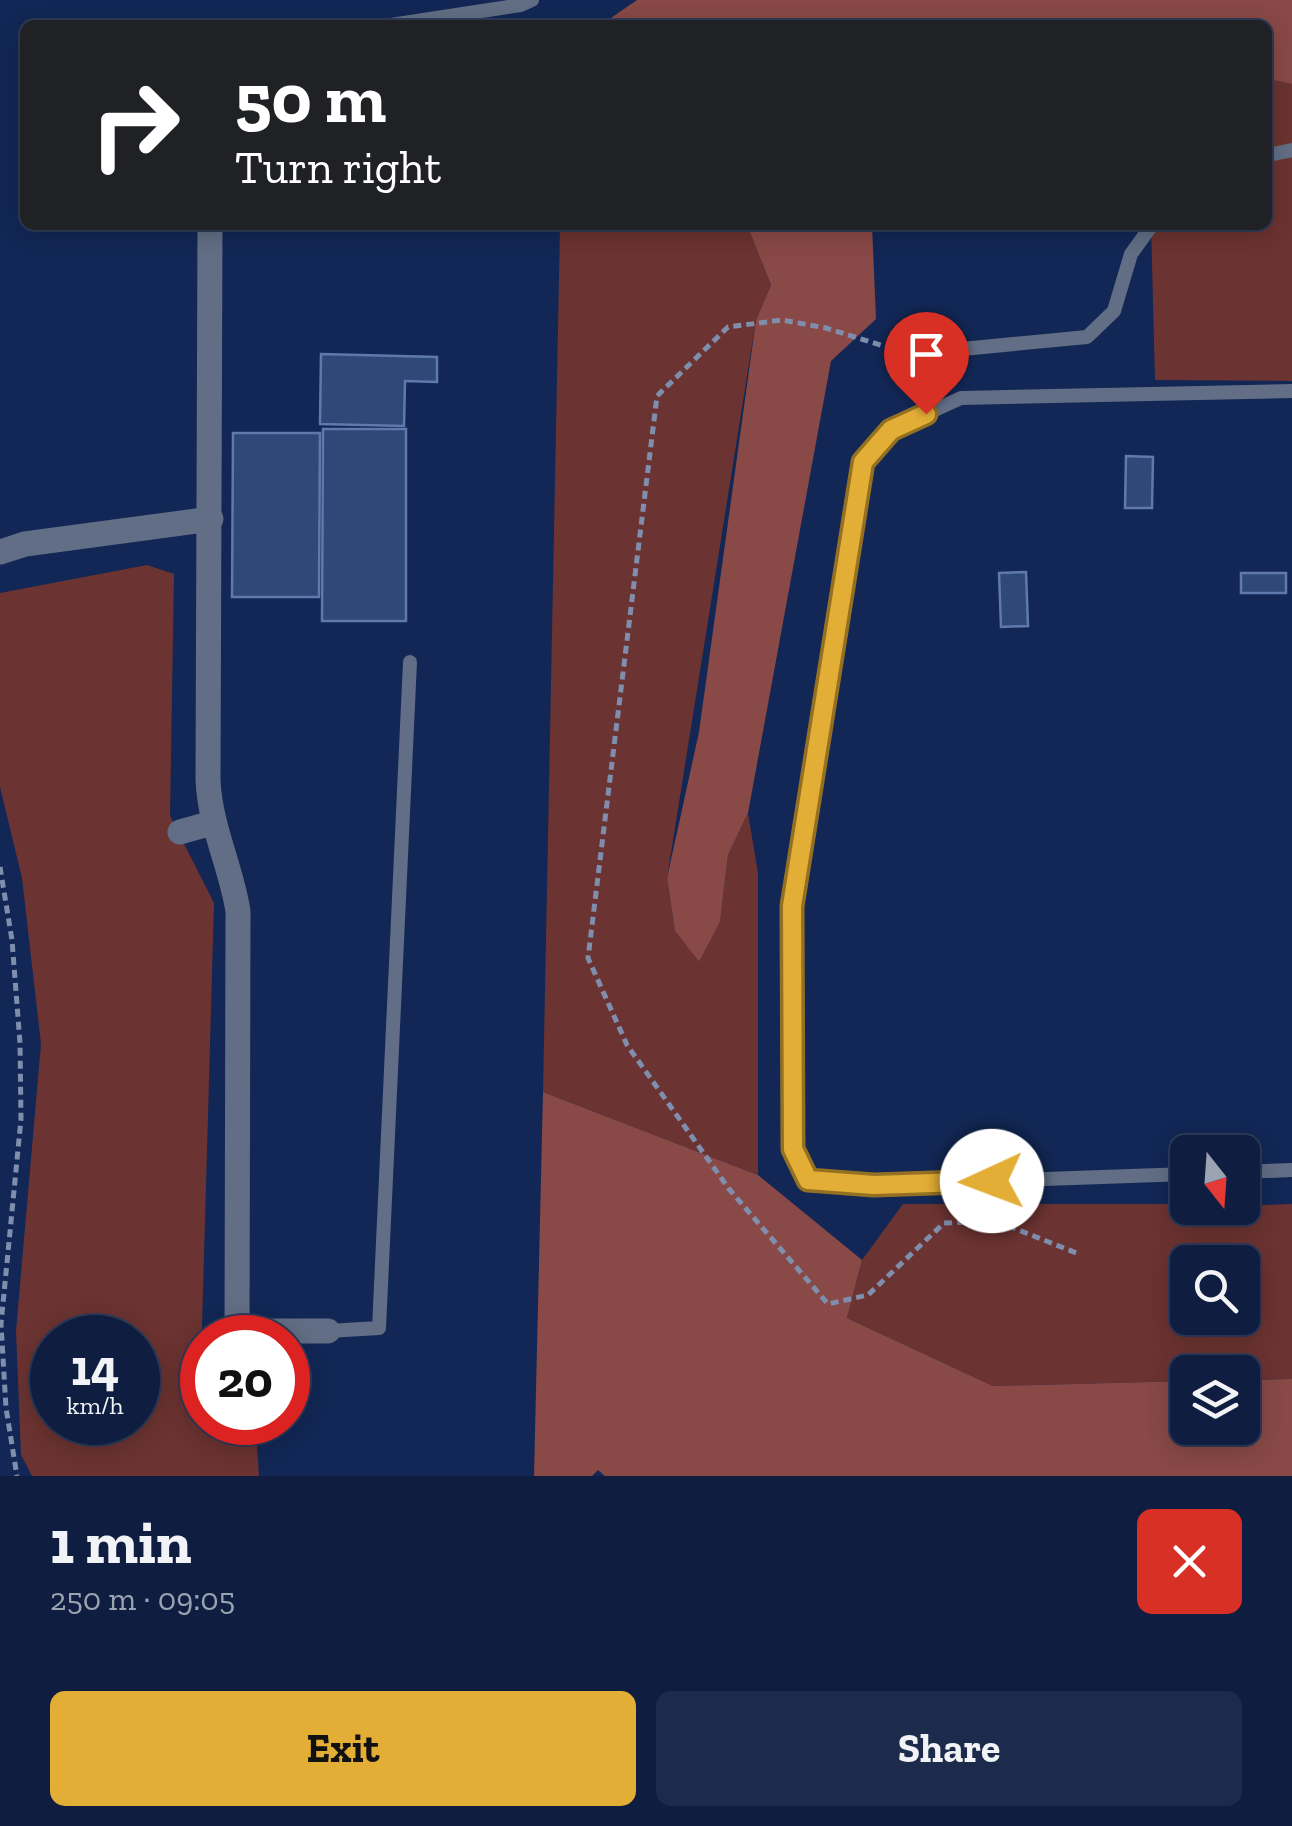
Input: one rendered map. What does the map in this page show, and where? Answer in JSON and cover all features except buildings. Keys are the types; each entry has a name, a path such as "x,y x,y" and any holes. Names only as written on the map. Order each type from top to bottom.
{"street":[{"path":"210,230 208,780 212,823 234,886 238,911 237,1315"},
{"path":"0,552 25,544 210,519"},
{"path":"180,832 212,823"},
{"path":"310,1332 328,1331"}],"lane":[{"path":"424,20 532,0"},
{"path":"910,354 1087,337 1114,311 1131,254 1148,230"},
{"path":"1170,1175 874,1185 808,1180 793,1149 792,906 863,462 891,430 961,398 1292,392"},
{"path":"328,1331 378,1328 410,662"},
{"path":"1260,1171 1292,1170"}],"path":[{"path":"910,354 826,328 782,320 728,327 656,396 588,958 627,1045 729,1189 828,1304 868,1295 944,1223 996,1221 1079,1254"},
{"path":"0,867 12,940 20,1043 21,1119 1,1324 6,1408 17,1476"}],"shaded area":[{"path":"637,0 1292,0 1292,84 1272,80 1272,20 608,20"},
{"path":"1272,80 1292,84 1292,381 1155,380 1151,230 1272,230"},
{"path":"560,230 749,230 771,285 756,320 667,878 675,931 699,962 720,922 728,855 748,813 758,873 758,1175 543,1092"},
{"path":"749,230 872,230 876,319 831,361 748,813 728,855 720,922 699,962 675,931 667,878 699,732 756,320 771,285"},
{"path":"147,565 174,574 170,816 214,903 202,1315 180,1315 180,1445 256,1445 259,1476 32,1476 21,1455 16,1331 41,1044 22,878 0,787 0,593"},
{"path":"543,1092 758,1175 862,1260 847,1318 993,1386 1170,1381 1170,1445 1260,1445 1260,1380 1292,1379 1292,1476 605,1476 598,1470 592,1476 534,1476"},
{"path":"903,1204 1170,1204 1170,1225 1260,1225 1260,1205 1292,1204 1292,1379 1260,1380 1260,1355 1170,1355 1170,1381 993,1386 847,1318 862,1260"}],"route":[{"path":"926,414 891,430 863,462 792,906 793,1149 808,1180 874,1185 992,1181"}]}
